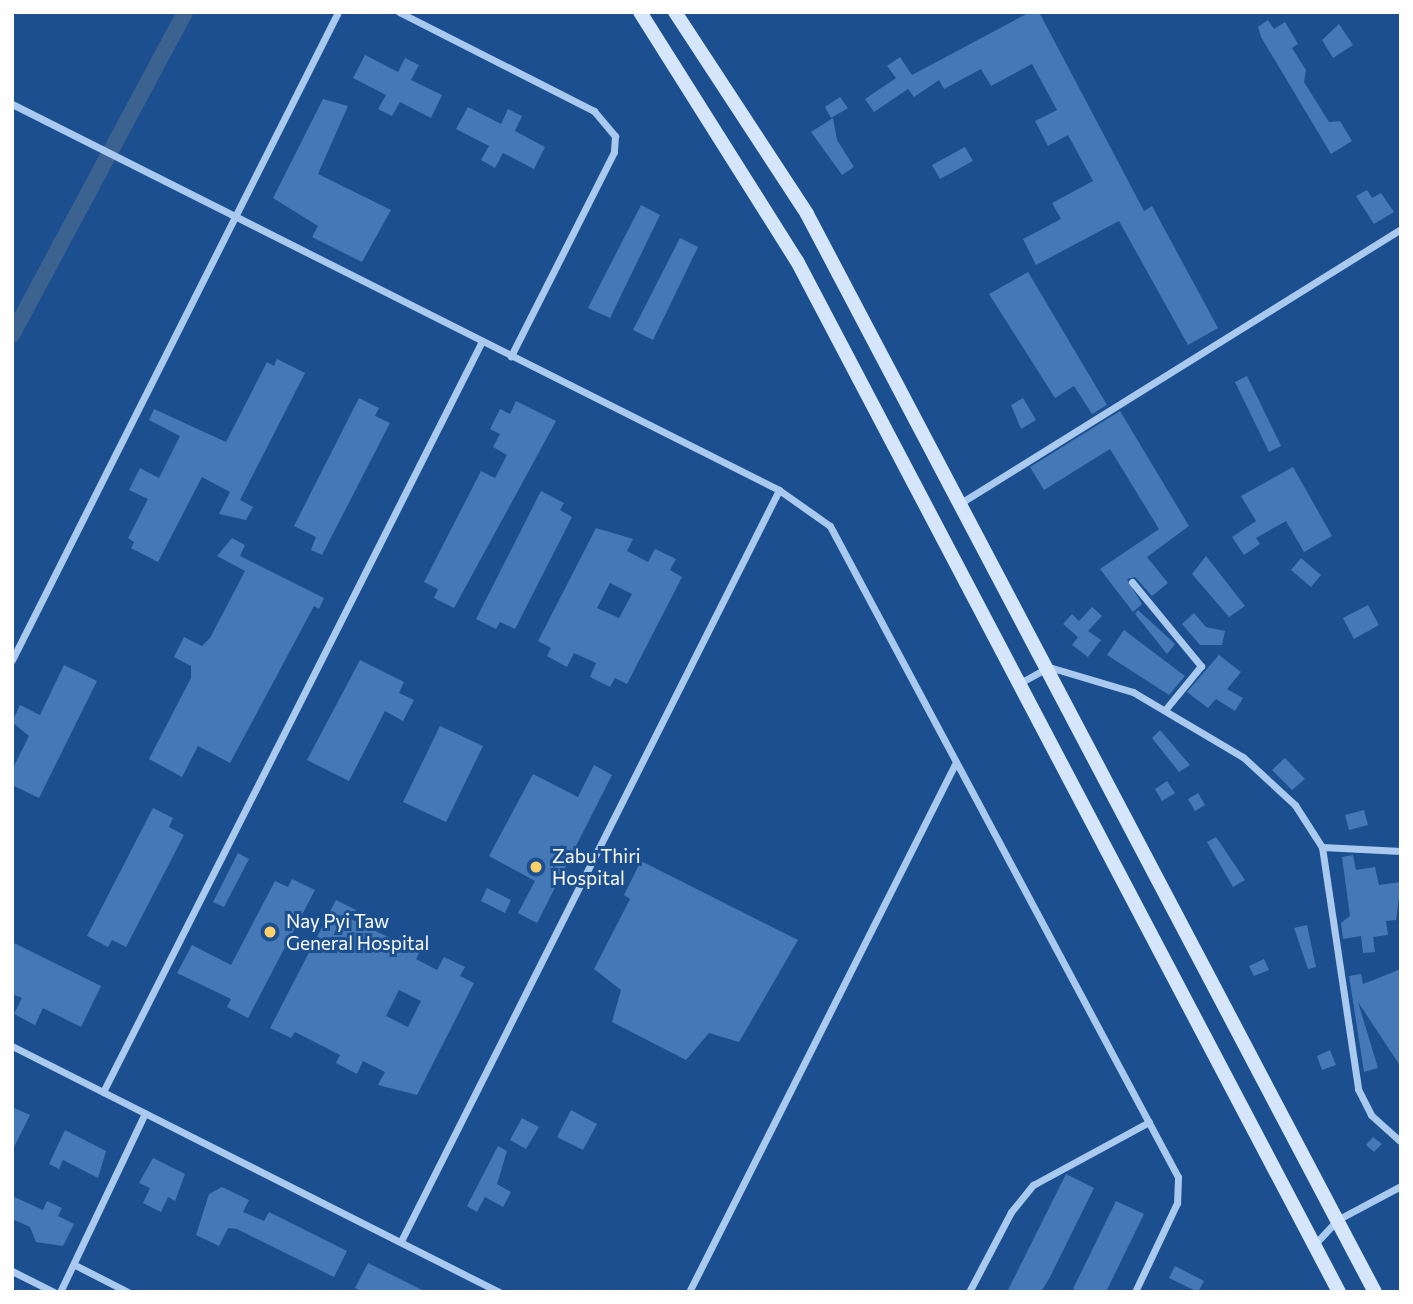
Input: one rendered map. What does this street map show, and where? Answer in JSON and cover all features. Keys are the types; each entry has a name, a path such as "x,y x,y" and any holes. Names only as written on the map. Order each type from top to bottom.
{"main road":[{"path":"640,12 797,261 1339,1292"},
{"path":"675,12 807,214 958,505 1049,667 1097,771 1375,1292"}],"street":[{"path":"12,660 338,12"},
{"path":"399,12 594,111 615,136 614,152 511,356"},
{"path":"12,104 779,490 818,514 837,536 954,764 1178,1177 1179,1195 1135,1292"},
{"path":"958,505 1401,229"},
{"path":"103,1092 482,341"},
{"path":"401,1241 779,490"},
{"path":"1132,582 1202,666 1165,710"},
{"path":"1020,683 1049,667 1099,677 1165,710 1243,757 1285,794 1322,847 1358,1089 1371,1115 1401,1142"},
{"path":"689,1292 954,764"},
{"path":"1322,847 1401,851"},
{"path":"12,1046 401,1241 481,1288 499,1292"},
{"path":"60,1292 145,1113"},
{"path":"969,1292 1011,1212 1033,1185 1149,1122"},
{"path":"1314,1245 1337,1220 1401,1186"},
{"path":"75,1265 128,1292"},
{"path":"12,1271 54,1292"}],"building":[{"path":"1030,12 1039,12 1144,211 1152,206 1218,328 1188,345 1119,221 1036,265 1023,239 1061,219 1052,203 1093,181 1068,135 1048,146 1035,121 1057,110 1032,64 991,86 981,69 944,89 939,80 914,97 908,89 874,112 865,99 896,78 887,66 900,57 912,75"},
{"path":"1268,20 1274,29 1285,22 1298,44 1292,48 1306,70 1304,82 1329,122 1340,121 1352,141 1331,154 1261,37 1258,27"},
{"path":"1339,24 1353,45 1333,58 1322,40"},
{"path":"365,55 398,72 405,58 419,65 411,80 442,95 431,118 400,102 392,116 378,109 386,95 353,78"},
{"path":"840,97 848,108 831,118 825,107"},
{"path":"323,99 348,106 318,174 391,210 362,262 312,237 318,226 273,198"},
{"path":"468,107 501,124 508,109 522,116 515,131 545,147 534,169 503,153 495,168 481,160 489,146 456,129"},
{"path":"833,118 837,140 854,167 842,175 811,132"},
{"path":"965,147 973,161 940,179 932,165"},
{"path":"1367,190 1372,198 1381,193 1394,212 1374,224 1356,196"},
{"path":"641,205 660,215 610,318 588,308"},
{"path":"680,238 698,247 653,340 633,330"},
{"path":"1028,272 1107,405 1092,414 1074,386 1055,398 989,294"},
{"path":"277,359 305,373 240,500 253,507 246,520 219,514 230,492 202,477 158,562 131,548 134,542 128,538 148,499 129,490 140,468 159,478 180,436 149,420 154,409 226,442 267,362 274,366"},
{"path":"1247,376 1281,446 1269,452 1235,382"},
{"path":"359,398 379,408 375,416 390,423 322,555 311,550 316,537 294,526"},
{"path":"1023,398 1036,420 1021,429 1011,405"},
{"path":"516,401 556,421 454,608 434,598 438,589 424,582 481,471 495,478 507,455 493,447 500,434 490,429 500,409 510,414"},
{"path":"1120,411 1189,526 1147,557 1168,583 1152,596 1135,577 1127,579 1142,604 1133,612 1100,569 1159,529 1110,449 1044,490 1030,467"},
{"path":"1293,467 1332,536 1304,552 1286,521 1256,538 1260,544 1244,555 1232,537 1256,521 1241,496"},
{"path":"541,491 564,503 560,510 572,517 515,629 500,622 496,629 476,619"},
{"path":"596,528 633,539 627,551 648,562 655,549 676,559 670,570 682,577 627,684 615,678 610,687 590,677 596,663 574,653 567,667 547,656 551,648 538,641","holes":["610,583 632,594 619,618 597,608"]},
{"path":"232,538 245,545 240,556 324,598 319,609 314,606 230,763 198,746 182,777 149,759 191,678 191,666 174,657 184,637 202,646 210,638 245,571 217,556"},
{"path":"1206,556 1245,606 1229,617 1192,574"},
{"path":"1301,558 1321,575 1311,587 1291,570"},
{"path":"1368,605 1379,625 1354,639 1343,618"},
{"path":"1092,607 1102,616 1088,631 1101,640 1088,657 1072,645 1078,637 1063,624 1072,614 1079,621"},
{"path":"1138,610 1175,644 1167,654 1135,614"},
{"path":"1194,613 1206,627 1225,631 1222,645 1200,645 1182,624"},
{"path":"1124,630 1185,676 1169,695 1107,655"},
{"path":"1219,655 1241,672 1227,689 1243,698 1235,711 1216,699 1208,708 1187,692"},
{"path":"360,660 404,682 399,693 414,700 403,721 385,711 349,781 307,760"},
{"path":"64,665 97,681 39,798 12,785 12,770 29,736 12,722 20,705 40,715"},
{"path":"440,726 483,746 446,822 403,802"},
{"path":"1160,730 1190,765 1179,772 1152,738"},
{"path":"1285,758 1305,779 1292,790 1272,770"},
{"path":"594,765 612,775 537,923 518,913 535,881 489,856 533,774 578,797"},
{"path":"1167,781 1175,793 1162,801 1155,789"},
{"path":"1198,793 1205,805 1195,811 1188,799"},
{"path":"153,808 173,818 169,827 184,835 126,947 112,940 108,947 87,936"},
{"path":"1364,810 1368,825 1349,830 1345,815"},
{"path":"1216,837 1245,880 1233,887 1207,842"},
{"path":"238,853 249,859 224,907 213,902"},
{"path":"1353,855 1356,870 1375,867 1379,885 1401,882 1396,920 1386,921 1388,935 1373,937 1375,952 1363,953 1361,936 1343,939 1341,923 1350,916 1342,857"},
{"path":"641,861 798,940 739,1042 709,1033 686,1060 612,1022 621,990 594,969 630,899 624,895"},
{"path":"292,879 315,890 248,1018 227,1007 231,999 177,973 192,945 231,965 275,881 288,887"},
{"path":"487,888 511,900 505,913 481,901"},
{"path":"336,900 356,910 351,919 398,942 402,935 423,946 416,959 437,970 444,957 465,967 460,976 474,983 417,1095 378,1085 385,1072 363,1061 357,1074 336,1063 340,1055 295,1032 291,1038 270,1028","holes":["399,990 421,1001 408,1027 386,1016"]},
{"path":"1307,925 1316,967 1308,969 1294,928"},
{"path":"12,942 101,986 81,1027 43,1008 35,1025 14,1014 22,998 12,994"},
{"path":"1264,959 1269,970 1254,976 1249,966"},
{"path":"1401,969 1401,1067 1358,1002 1378,1068 1364,1072 1349,976 1361,974 1363,984"},
{"path":"1330,1050 1336,1065 1322,1070 1317,1056"},
{"path":"12,1107 30,1115 12,1151"},
{"path":"571,1110 597,1124 583,1150 557,1137"},
{"path":"522,1118 539,1127 526,1149 510,1140"},
{"path":"65,1130 106,1151 98,1178 63,1160 59,1169 49,1164"},
{"path":"1373,1137 1382,1144 1374,1152 1366,1145"},
{"path":"498,1146 507,1151 497,1184 511,1192 503,1207 485,1197 477,1212 467,1206"},
{"path":"153,1158 185,1174 175,1201 168,1197 161,1212 143,1203 150,1188 139,1183"},
{"path":"1066,1174 1094,1188 1050,1277 1041,1292 1007,1292"},
{"path":"222,1187 249,1200 243,1212 264,1221 269,1212 347,1251 334,1277 237,1229 228,1228 219,1246 196,1235 209,1194"},
{"path":"12,1196 43,1210 47,1201 62,1208 58,1216 74,1224 63,1246 36,1242 30,1227 12,1219"},
{"path":"1116,1201 1144,1214 1106,1292 1080,1292 1073,1289"},
{"path":"368,1263 426,1292 363,1292 355,1288"},
{"path":"1175,1266 1204,1281 1198,1292 1169,1278"}],"waterway":[{"path":"12,335 185,12"}],"place":[{"name":"Zabu Thiri Hospital","path":"536,867"},
{"name":"Nay Pyi Taw General Hospital","path":"270,932"}]}
